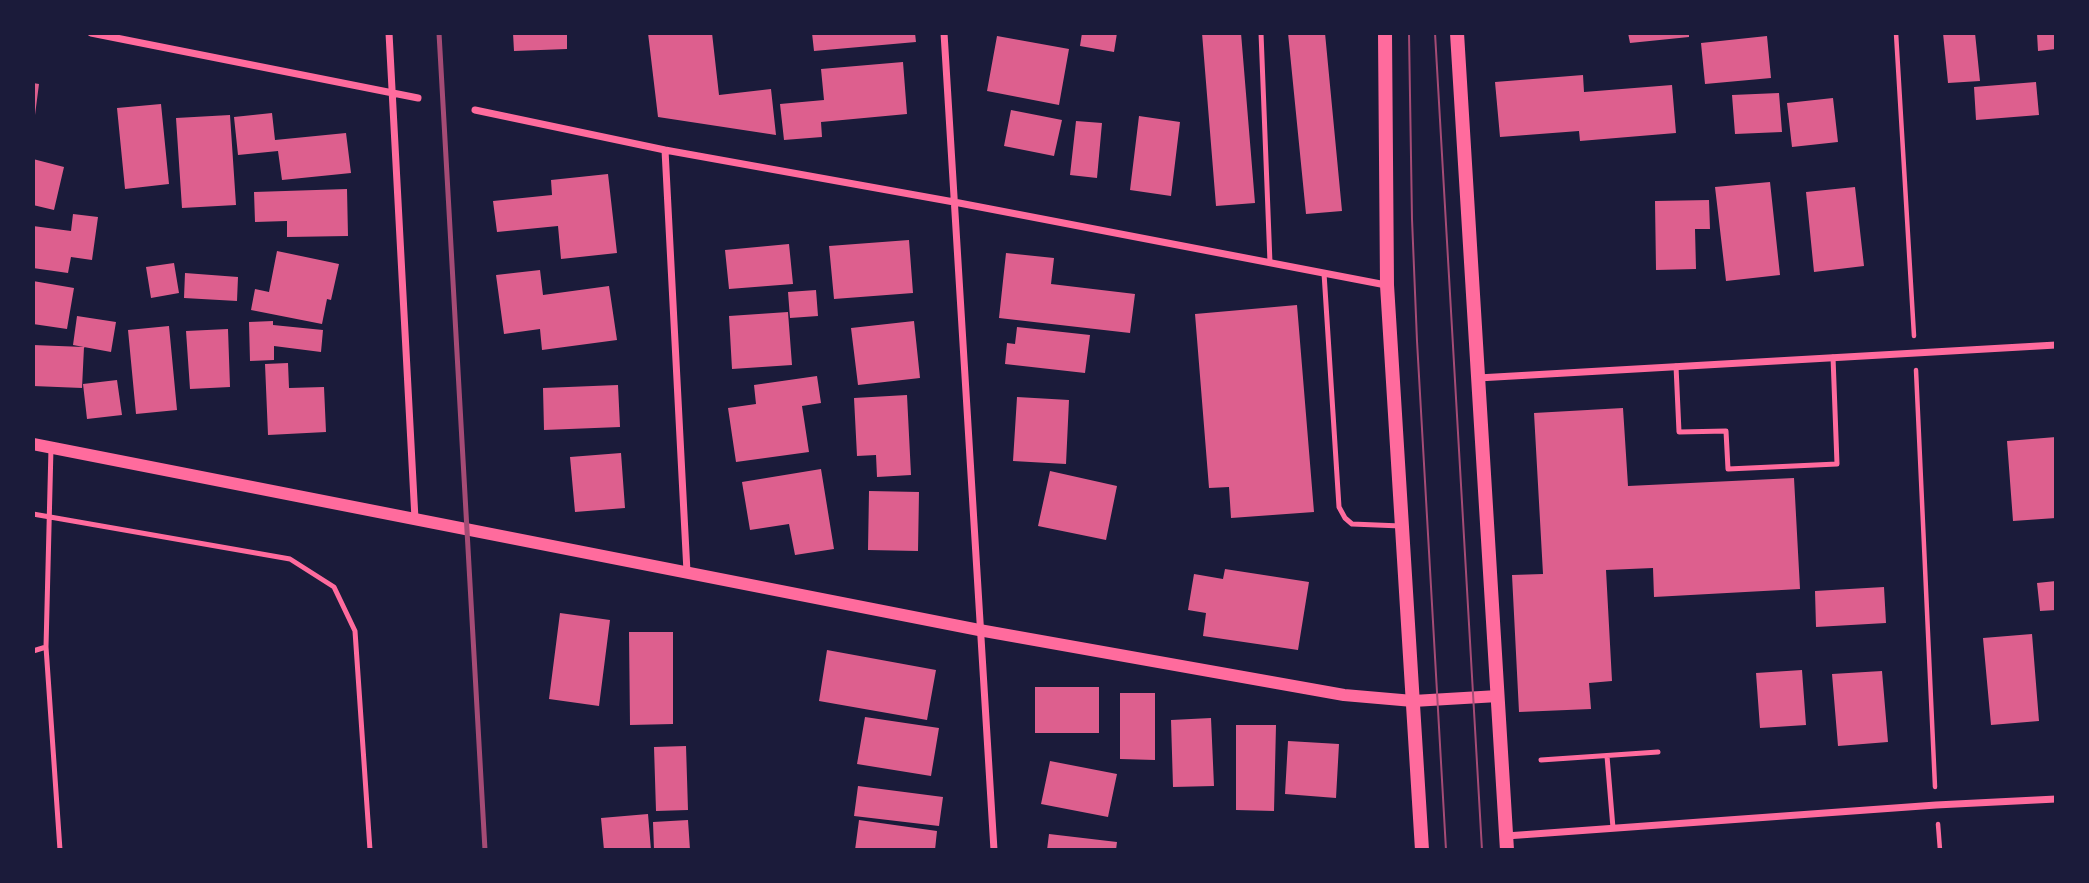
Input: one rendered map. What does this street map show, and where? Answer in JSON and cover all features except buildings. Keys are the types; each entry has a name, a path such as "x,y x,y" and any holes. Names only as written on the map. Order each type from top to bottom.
{"main road":[{"path":"1385,33 1387,285 1422,850"},
{"path":"1457,33 1507,843"}],"street":[{"path":"91,33 418,98"},
{"path":"389,33 415,519"},
{"path":"944,33 994,850"},
{"path":"475,110 665,150 1387,285"},
{"path":"665,150 687,572"},
{"path":"1478,378 2056,345"},
{"path":"33,444 979,630 1344,695 1413,701 1498,696"},
{"path":"1507,843 1613,828 2056,799"}],"lane":[{"path":"1261,33 1270,263"},
{"path":"1324,273 1339,507 1352,524 1402,526"},
{"path":"1676,366 1679,432 1726,431 1728,469 1837,464 1833,357"},
{"path":"51,448 46,647 60,850"},
{"path":"33,514 290,559 334,587 355,631 370,850"},
{"path":"33,652 46,647"},
{"path":"1541,760 1658,752"},
{"path":"1607,756 1613,828"}],"path":[{"path":"1896,33 1919,416 1940,850"}],"tram line":[{"path":"1409,33 1417,341 1446,850"},
{"path":"1435,33 1482,850"}],"railway":[{"path":"439,33 485,850"}]}
